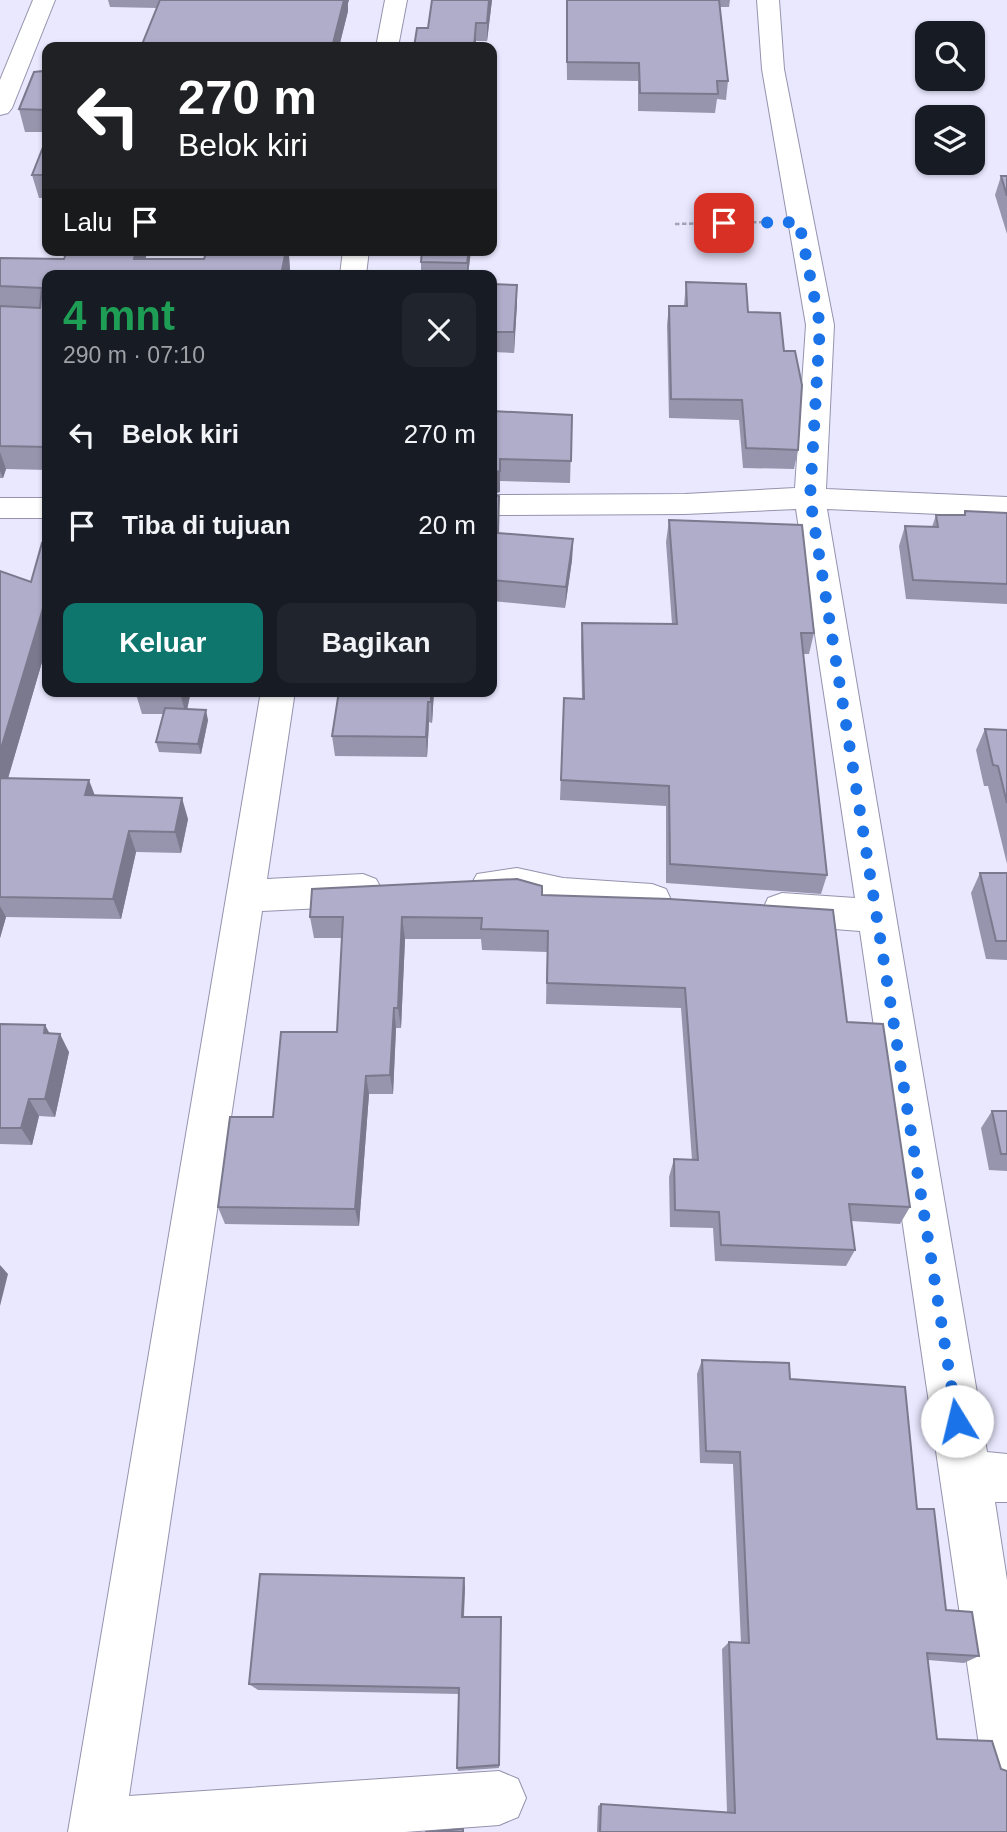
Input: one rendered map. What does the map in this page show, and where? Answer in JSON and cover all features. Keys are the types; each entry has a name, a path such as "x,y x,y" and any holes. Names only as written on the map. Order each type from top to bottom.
{"street":[{"path":"0,108 44,0"},
{"path":"388,42 396,0"},
{"path":"768,0 773,69 820,325 810,498 876,916 987,1477 1007,1752"},
{"path":"10,85 35,85"},
{"path":"497,505 685,504 810,498 1007,507"},
{"path":"0,508 42,508"},
{"path":"277,697 243,896 96,1829 499,1798"},
{"path":"449,887 517,883 563,894 685,903"},
{"path":"243,896 394,889"},
{"path":"754,907 876,916"}],"path":[{"path":"675,223 799,222"}],"building":[{"path":"160,0 344,0 333,42 143,42"},
{"path":"432,0 489,0 487,23 476,23 474,42 415,42 417,28 428,28"},
{"path":"567,0 719,0 728,81 717,81 718,94 640,93 639,63 567,62"},
{"path":"42,71 42,110 19,109 34,72"},
{"path":"42,150 42,175 32,175"},
{"path":"1001,176 1007,176 1007,196"},
{"path":"65,256 204,259 205,256 285,256 282,270 42,270 42,288 0,286 0,258 64,259"},
{"path":"422,256 468,256 467,263 421,262"},
{"path":"686,282 746,284 748,312 780,313 784,351 795,351 802,385 798,450 746,448 742,400 671,399 669,306 687,306"},
{"path":"497,284 517,285 514,332 497,332"},
{"path":"42,288 42,447 0,446 0,306 40,308"},
{"path":"497,411 572,415 571,461 500,459 500,471 497,472"},
{"path":"497,496 498,533 573,539 566,587 497,580"},
{"path":"965,511 1007,513 1007,584 913,580 905,526 938,527 936,515 965,515"},
{"path":"669,520 802,525 814,633 801,633 827,875 670,864 669,786 561,780 564,698 584,699 582,623 677,624"},
{"path":"42,543 42,612 0,752 0,571 31,582"},
{"path":"338,697 431,697 431,702 428,702 426,737 332,736"},
{"path":"165,708 206,710 198,744 156,742"},
{"path":"985,729 1007,730 1007,803 998,766 993,765"},
{"path":"0,778 89,780 85,795 182,798 175,832 129,831 113,899 0,897"},
{"path":"980,873 1007,873 1007,941 996,941"},
{"path":"517,879 542,886 542,895 670,899 833,910 847,1022 883,1024 910,1207 849,1204 855,1250 721,1245 719,1212 675,1210 674,1159 698,1160 685,988 547,983 548,931 481,929 482,918 402,917 398,1008 394,1008 390,1075 366,1076 355,1209 218,1207 230,1117 273,1117 281,1032 337,1032 343,917 310,917 312,889"},
{"path":"0,1024 45,1025 44,1033 60,1034 45,1099 29,1099 21,1128 0,1128"},
{"path":"992,1111 1007,1111 1007,1154 1001,1154"},
{"path":"702,1360 789,1363 790,1379 905,1387 917,1509 934,1509 946,1610 972,1612 979,1656 927,1653 937,1739 992,1741 1001,1769 1007,1771 1007,1832 600,1832 601,1804 735,1813 729,1642 749,1643 740,1452 706,1451"},
{"path":"260,1574 464,1578 462,1617 501,1617 499,1765 457,1768 459,1688 249,1684"},
{"path":"463,1829 463,1832 425,1832"}],"route":[{"path":"724,223 799,222 820,325 810,498 957,1421"}]}
